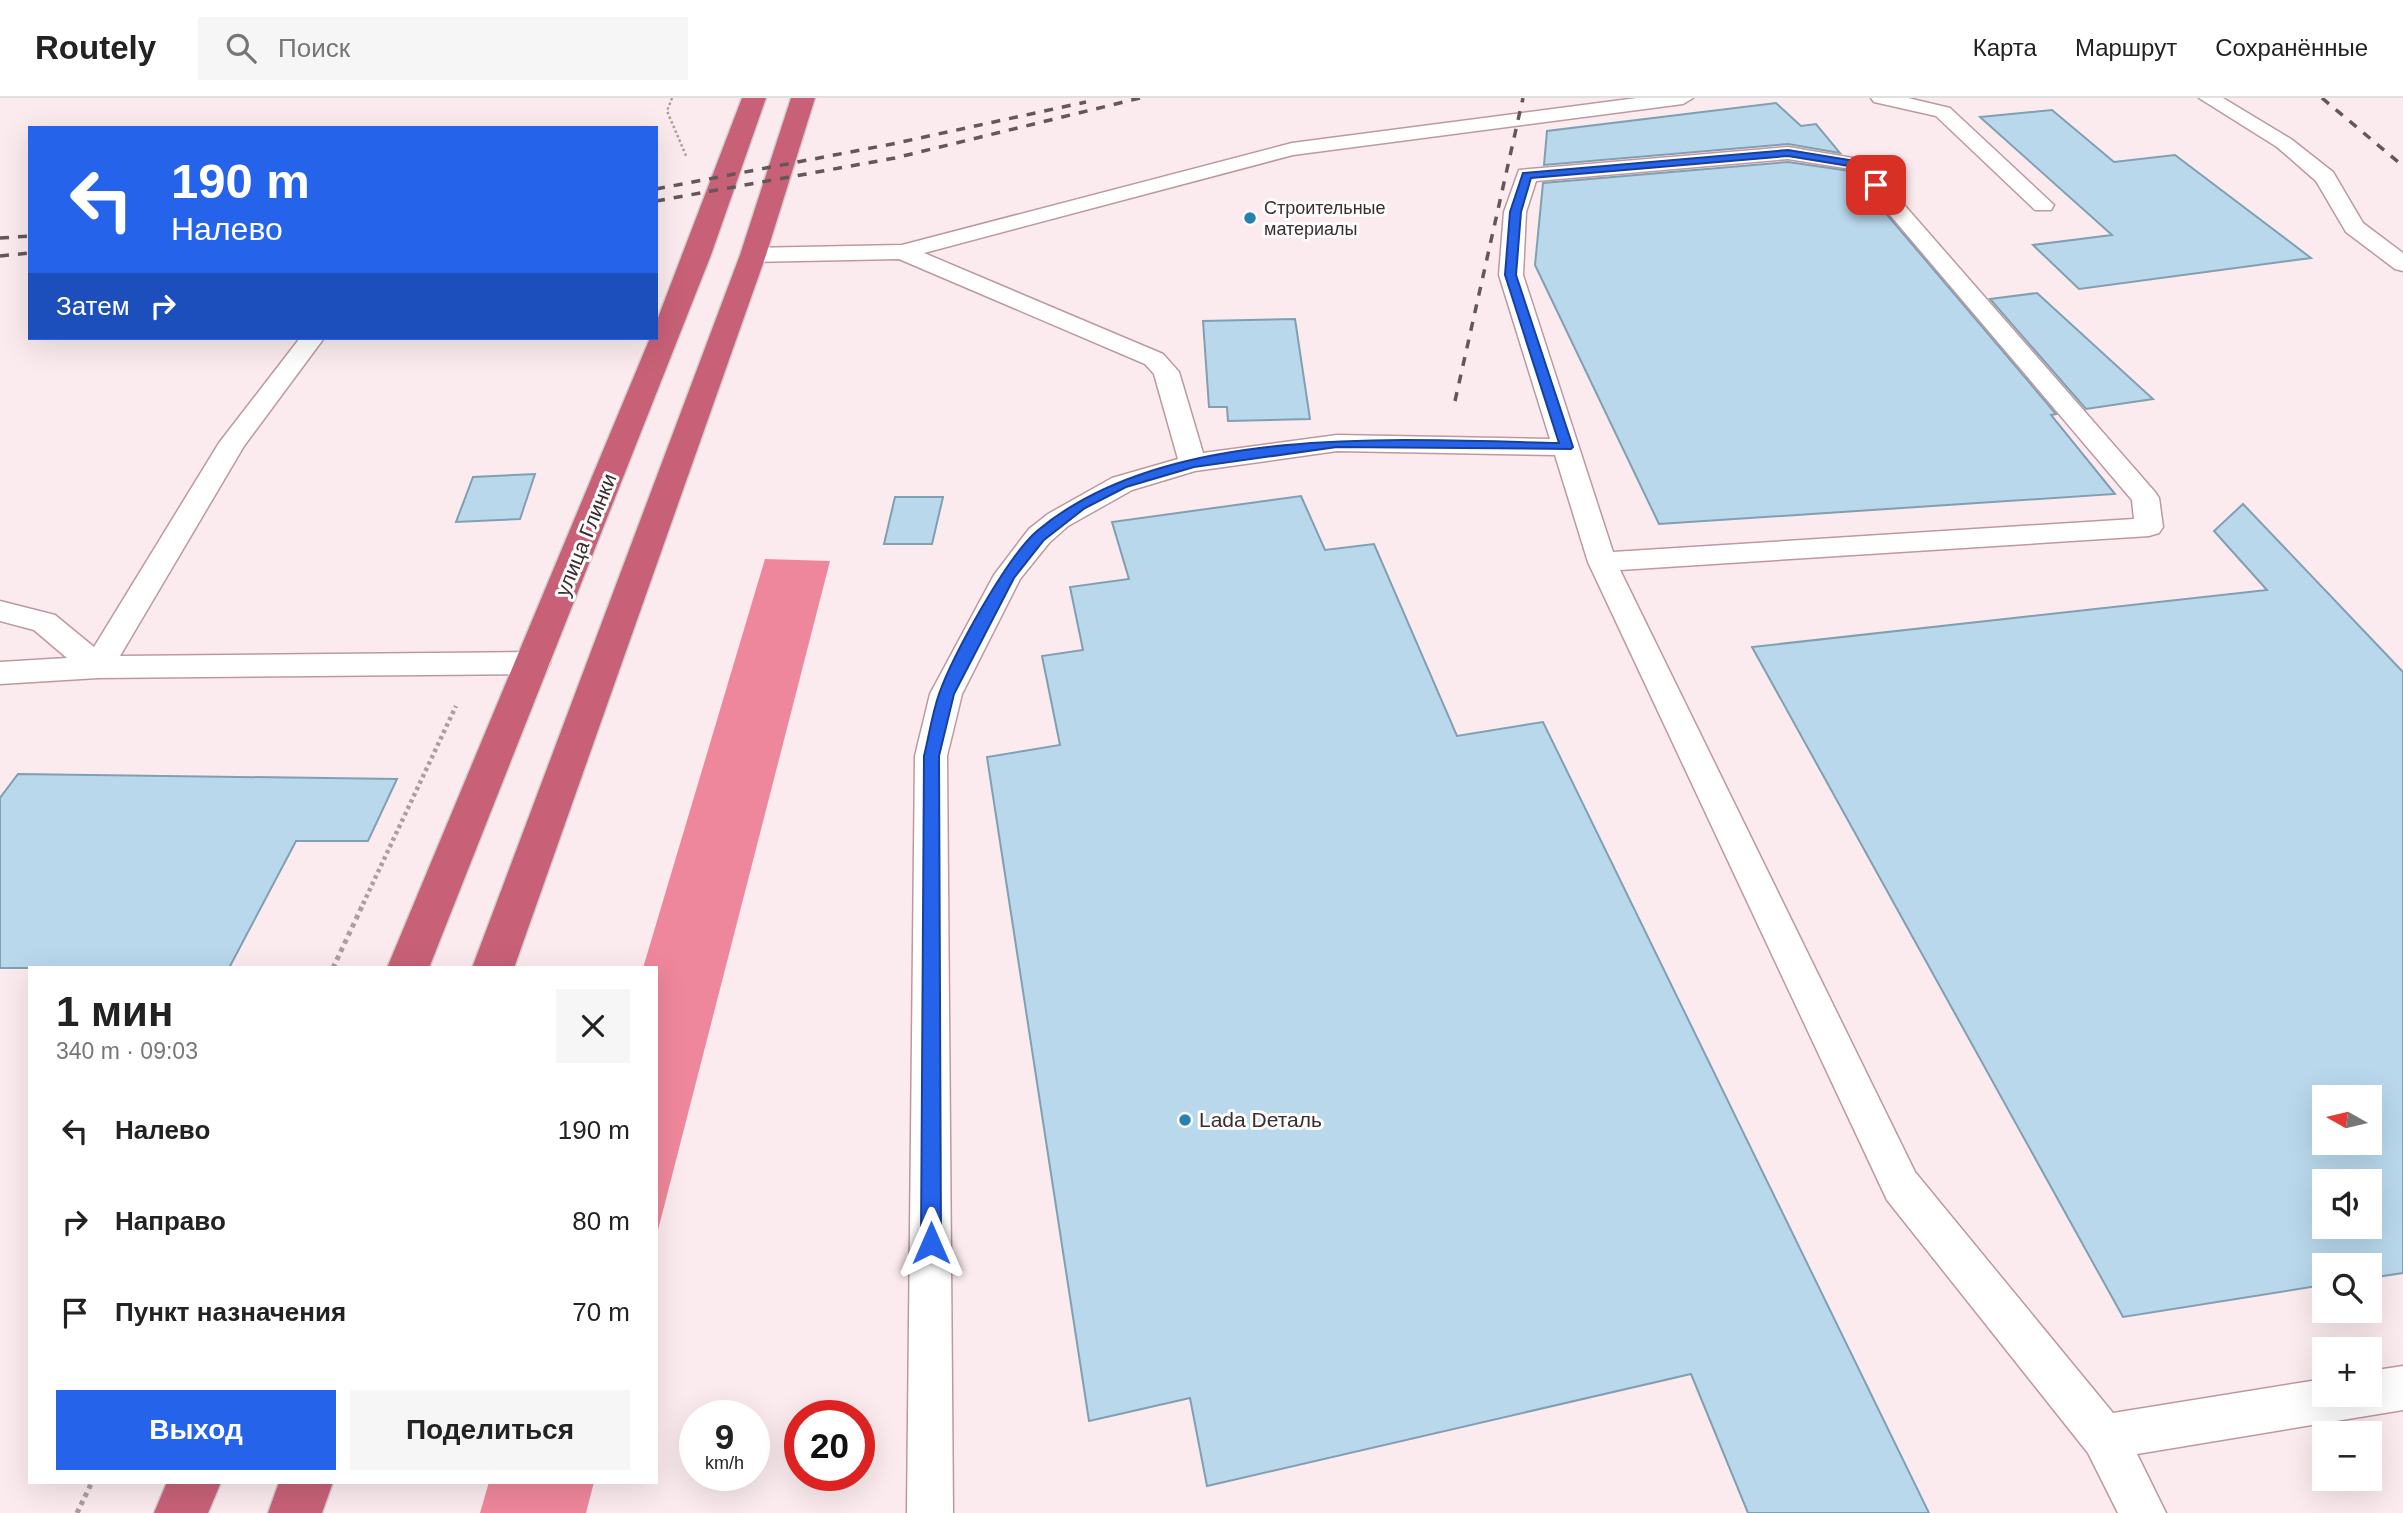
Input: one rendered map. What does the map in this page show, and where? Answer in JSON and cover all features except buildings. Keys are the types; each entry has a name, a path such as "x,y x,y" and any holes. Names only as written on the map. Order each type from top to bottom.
{"highway":[{"name":"улица Глинки","path":"409,966 535,663 698,255 754,98"},
{"path":"494,966 752,255 803,98"},
{"path":"698,255 752,255"},
{"path":"181,1513 193,1484"},
{"path":"295,1513 305,1484"}],"lane":[{"path":"752,255 902,252 1292,149 1683,98"},
{"path":"1881,98 1942,112 2043,205"},
{"path":"2209,98 2284,143 2325,177 2354,227 2403,264"},
{"path":"1602,562 2149,527 2146,498 1858,164 1788,153 1527,175 1515,212 1510,275 1602,562 1901,1186 2104,1437 2143,1513"},
{"path":"902,252 1154,359 1166,372 1194,463"},
{"path":"98,667 232,443 310,340"},
{"path":"930,1513 931,770 937,724 962,660 1008,575 1039,536 1080,505 1122,484 1194,463 1337,443 1566,447"},
{"path":"0,611 44,622 98,667"},
{"path":"0,673 98,667 535,663"},
{"path":"2382,1391 2403,1388"},
{"path":"2104,1437 2312,1403"}],"path":[{"path":"77,1513 91,1484"}],"shaded area":[{"path":"765,559 830,561 658,1230 658,966 644,966"},
{"path":"488,1484 593,1484 586,1513 480,1513"}],"railway":[{"path":"658,201 895,158 1140,98"},
{"path":"1455,401 1523,98"},
{"path":"2322,98 2403,166"},
{"path":"658,189 892,144 1086,102"},
{"path":"0,238 28,236"},
{"path":"0,256 28,253"}],"place":[{"name":"Строительные материалы","path":"1250,218"},
{"name":"Lada Dеталь","path":"1185,1120"}],"route":[{"path":"931,1243 931,756 946,694 962,660 1008,575 1039,536 1080,505 1122,484 1194,463 1337,443 1566,447 1510,275 1515,212 1527,175 1788,153 1858,164 1876,185"}]}
